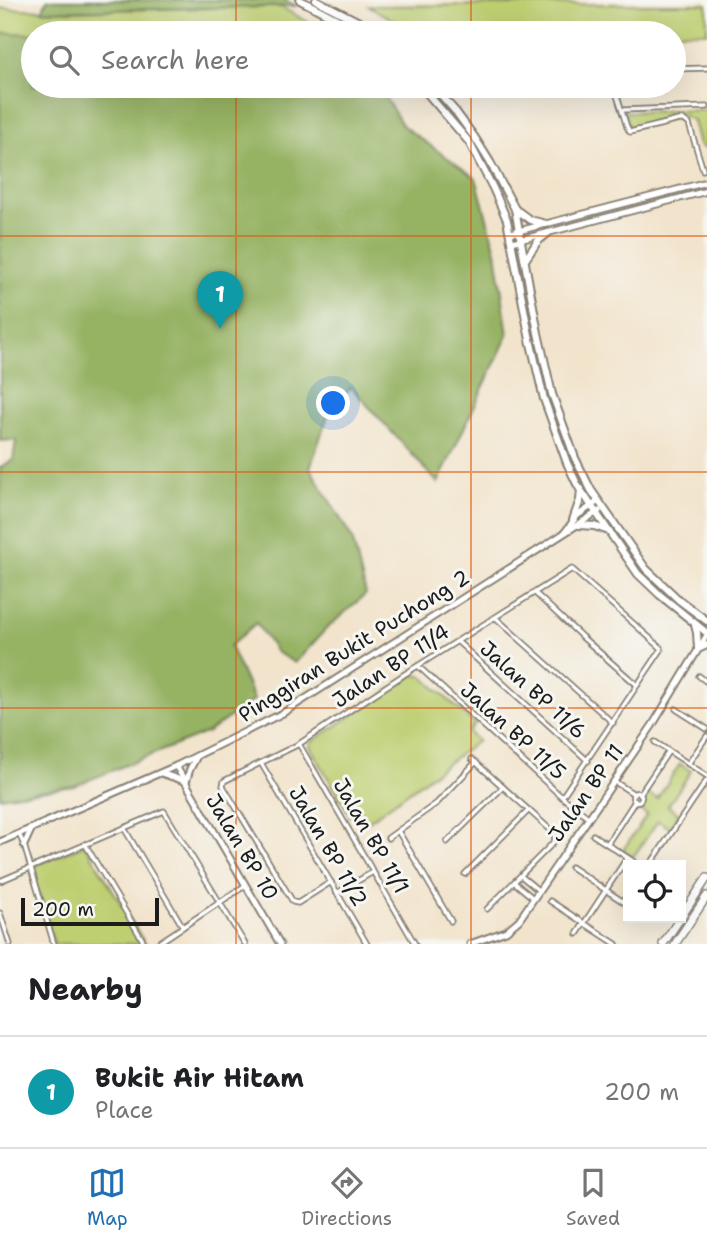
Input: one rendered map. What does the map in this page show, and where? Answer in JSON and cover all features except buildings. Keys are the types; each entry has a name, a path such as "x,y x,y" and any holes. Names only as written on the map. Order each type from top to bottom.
{"highway":[{"path":"663,944 707,878"},
{"path":"675,944 707,896"}],"main road":[{"path":"316,0 357,21"},
{"path":"306,1 342,21"},
{"path":"432,98 490,162 515,209 552,394 594,504"},
{"path":"444,98 456,112 472,140 504,212 511,233 527,324 544,398 567,463 581,489 646,569 679,600 707,621"},
{"path":"515,209 530,220 546,224"},
{"path":"525,260 548,233"},
{"path":"581,489 576,523 608,531"},
{"path":"599,510 608,531 638,574 707,634"},
{"path":"692,621 697,633 698,649 707,645"}],"street":[{"path":"686,69 707,68"},
{"path":"618,98 628,130 632,132 679,120 687,121 703,170"},
{"path":"622,110 707,107"},
{"path":"699,154 706,152"},
{"path":"511,233 707,182"},
{"path":"512,242 707,191"},
{"path":"639,200 642,208"},
{"name":"Pinggiran Bukit Puchong 2","path":"0,842 161,773 282,713 565,532 594,504"},
{"name":"Pinggiran Bukit Puchong 2","path":"576,523 599,510"},
{"name":"Jalan BP 11/4","path":"331,882 299,903 293,902 223,786 224,781 299,744 572,569 660,647 661,650 638,685"},
{"path":"535,593 638,685 562,797"},
{"path":"496,618 613,723"},
{"name":"Jalan BP 11","path":"470,944 513,926 652,726 707,634"},
{"name":"Jalan BP 11/6","path":"458,642 588,761"},
{"name":"Jalan BP 11/5","path":"418,666 562,797 588,817"},
{"path":"699,676 707,682"},
{"path":"676,709 707,729"},
{"path":"688,764 707,736"},
{"path":"653,860 707,778 655,742"},
{"name":"Jalan BP 11/1","path":"299,744 415,944"},
{"path":"607,844 635,801 641,800 640,794 668,751"},
{"path":"161,773 185,782 197,756"},
{"path":"387,838 437,803 474,761 554,833 555,840 487,909"},
{"name":"Jalan BP 11/2","path":"261,763 367,944"},
{"name":"Jalan BP 10","path":"176,766 281,944"},
{"path":"613,780 634,794 640,794"},
{"path":"447,842 503,787"},
{"path":"634,794 635,801"},
{"path":"465,874 529,810"},
{"path":"0,881 164,811 244,942 238,944"},
{"path":"24,845 33,828"},
{"path":"124,828 183,927"},
{"path":"398,831 451,921"},
{"path":"19,834 54,944"},
{"path":"593,835 630,860"},
{"path":"85,844 145,944"},
{"path":"577,934 627,858"},
{"path":"571,867 623,902"},
{"path":"337,893 373,872"},
{"path":"522,876 538,891"},
{"path":"515,883 534,898"},
{"path":"157,944 246,885"},
{"path":"551,901 616,944"},
{"path":"0,913 10,944"}],"green space":[{"path":"47,0 284,0 297,6 42,11"},
{"path":"707,4 707,32 686,32 686,21 395,21 369,6"},
{"path":"281,7 306,21 21,21 21,37 0,36 0,8 67,11"},
{"path":"0,33 21,34 21,98 386,98 403,126 476,178 496,251 508,335 438,483 351,387 329,412 310,468 352,538 366,594 326,629 295,663 276,652 256,623 230,646 254,700 208,732 74,786 0,797 0,467 13,460 16,440 0,441"},
{"path":"707,110 706,149 699,145 693,121 684,116 633,127 628,126 625,112"},
{"path":"414,675 422,676 475,724 468,732 478,741 367,822 360,812 351,817 310,747 311,742"},
{"path":"680,764 691,771 668,806 679,814 670,828 658,821 633,857 623,850 647,815 636,807 637,804 645,799 645,792 657,799"},
{"path":"85,844 145,944 54,944 30,868"}],"place":[{"name":"Bukit Air Hitam","path":"220,329"}]}
